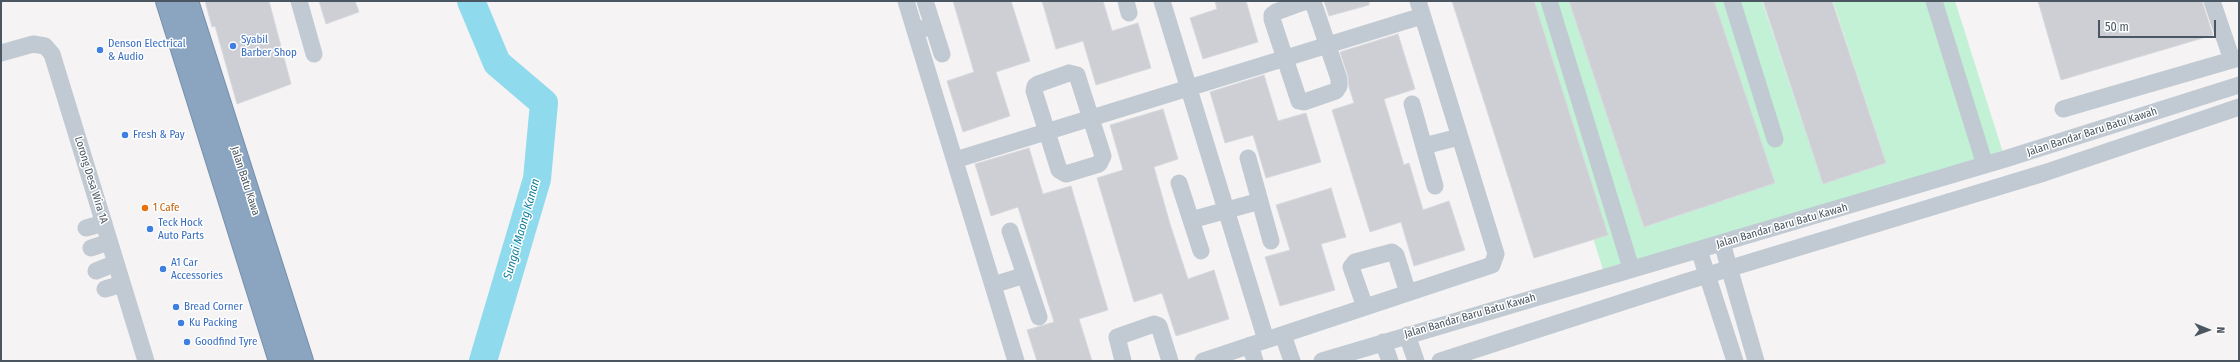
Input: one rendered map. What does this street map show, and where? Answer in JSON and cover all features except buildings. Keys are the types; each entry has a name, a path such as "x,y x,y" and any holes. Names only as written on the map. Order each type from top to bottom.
{"highway":[{"name":"Jalan Batu Kawa","path":"167,1 280,361"},
{"name":"Jalan Batu Kawa","path":"187,1 302,361"}],"street":[{"path":"299,1 314,54"},
{"path":"906,1 1016,361"},
{"path":"925,1 942,54"},
{"path":"1162,1 1266,340"},
{"path":"1306,1 1314,5 1328,45 1339,86 1336,91 1304,102 1299,101 1272,15 1306,1"},
{"path":"1549,1 1631,268"},
{"path":"1732,1 1775,139"},
{"path":"1934,1 1985,165"},
{"path":"2063,109 2235,59 2212,1"},
{"path":"955,160 1285,59 1328,45 1420,9 1496,254 1492,265 1266,340 1252,353 1203,361"},
{"path":"915,31 933,26"},
{"name":"Lorong Desa Wira 1A","path":"1,53 33,44 45,46 52,54 146,361"},
{"path":"1069,73 1078,75 1103,156 1099,164 1066,174 1061,173 1047,132 1034,91 1035,86 1069,73"},
{"name":"Jalan Bandar Baru Batu Kawah","path":"1322,361 1631,268 1699,250 1985,165 2239,85"},
{"path":"1412,104 1435,186"},
{"name":"Jalan Bandar Baru Batu Kawah","path":"1440,361 1730,269 2044,173 2239,107"},
{"path":"1424,146 1459,137"},
{"path":"2036,149 2044,173"},
{"path":"1248,158 1271,240"},
{"path":"1179,183 1202,251"},
{"path":"1191,220 1260,200"},
{"path":"86,228 104,223"},
{"path":"1010,231 1039,317"},
{"path":"91,248 109,242"},
{"path":"1722,243 1756,361"},
{"path":"1699,250 1709,276 1735,361"},
{"path":"1365,307 1351,267 1355,262 1392,252 1396,255 1408,293"},
{"path":"96,271 116,263"},
{"path":"993,285 1025,275"},
{"path":"105,289 122,284"},
{"path":"1124,361 1117,338 1154,324 1159,326 1170,361"},
{"path":"1282,335 1292,361"},
{"path":"1407,335 1416,361"},
{"path":"1383,342 1390,361"}],"green space":[{"path":"1519,1 1569,1 1644,227 1701,208 1658,1 1723,201 1771,184 1713,1 1762,1 1823,184 1886,163 1833,1 1955,1 2005,159 1605,276"}],"waterway":[{"name":"Sungai Maong Kanan","path":"471,1 497,63 544,103 537,179 483,361"}],"place":[{"name":"Syabil Barber Shop","path":"233,46"},
{"name":"Denson Electrical & Audio","path":"100,50"},
{"name":"Fresh & Pay","path":"125,135"},
{"name":"1 Cafe","path":"145,208"},
{"name":"Teck Hock Auto Parts","path":"150,229"},
{"name":"A1 Car Accessories","path":"163,269"},
{"name":"Bread Corner","path":"176,307"},
{"name":"Ku Packing","path":"181,323"},
{"name":"Goodfind Tyre","path":"187,342"}]}
